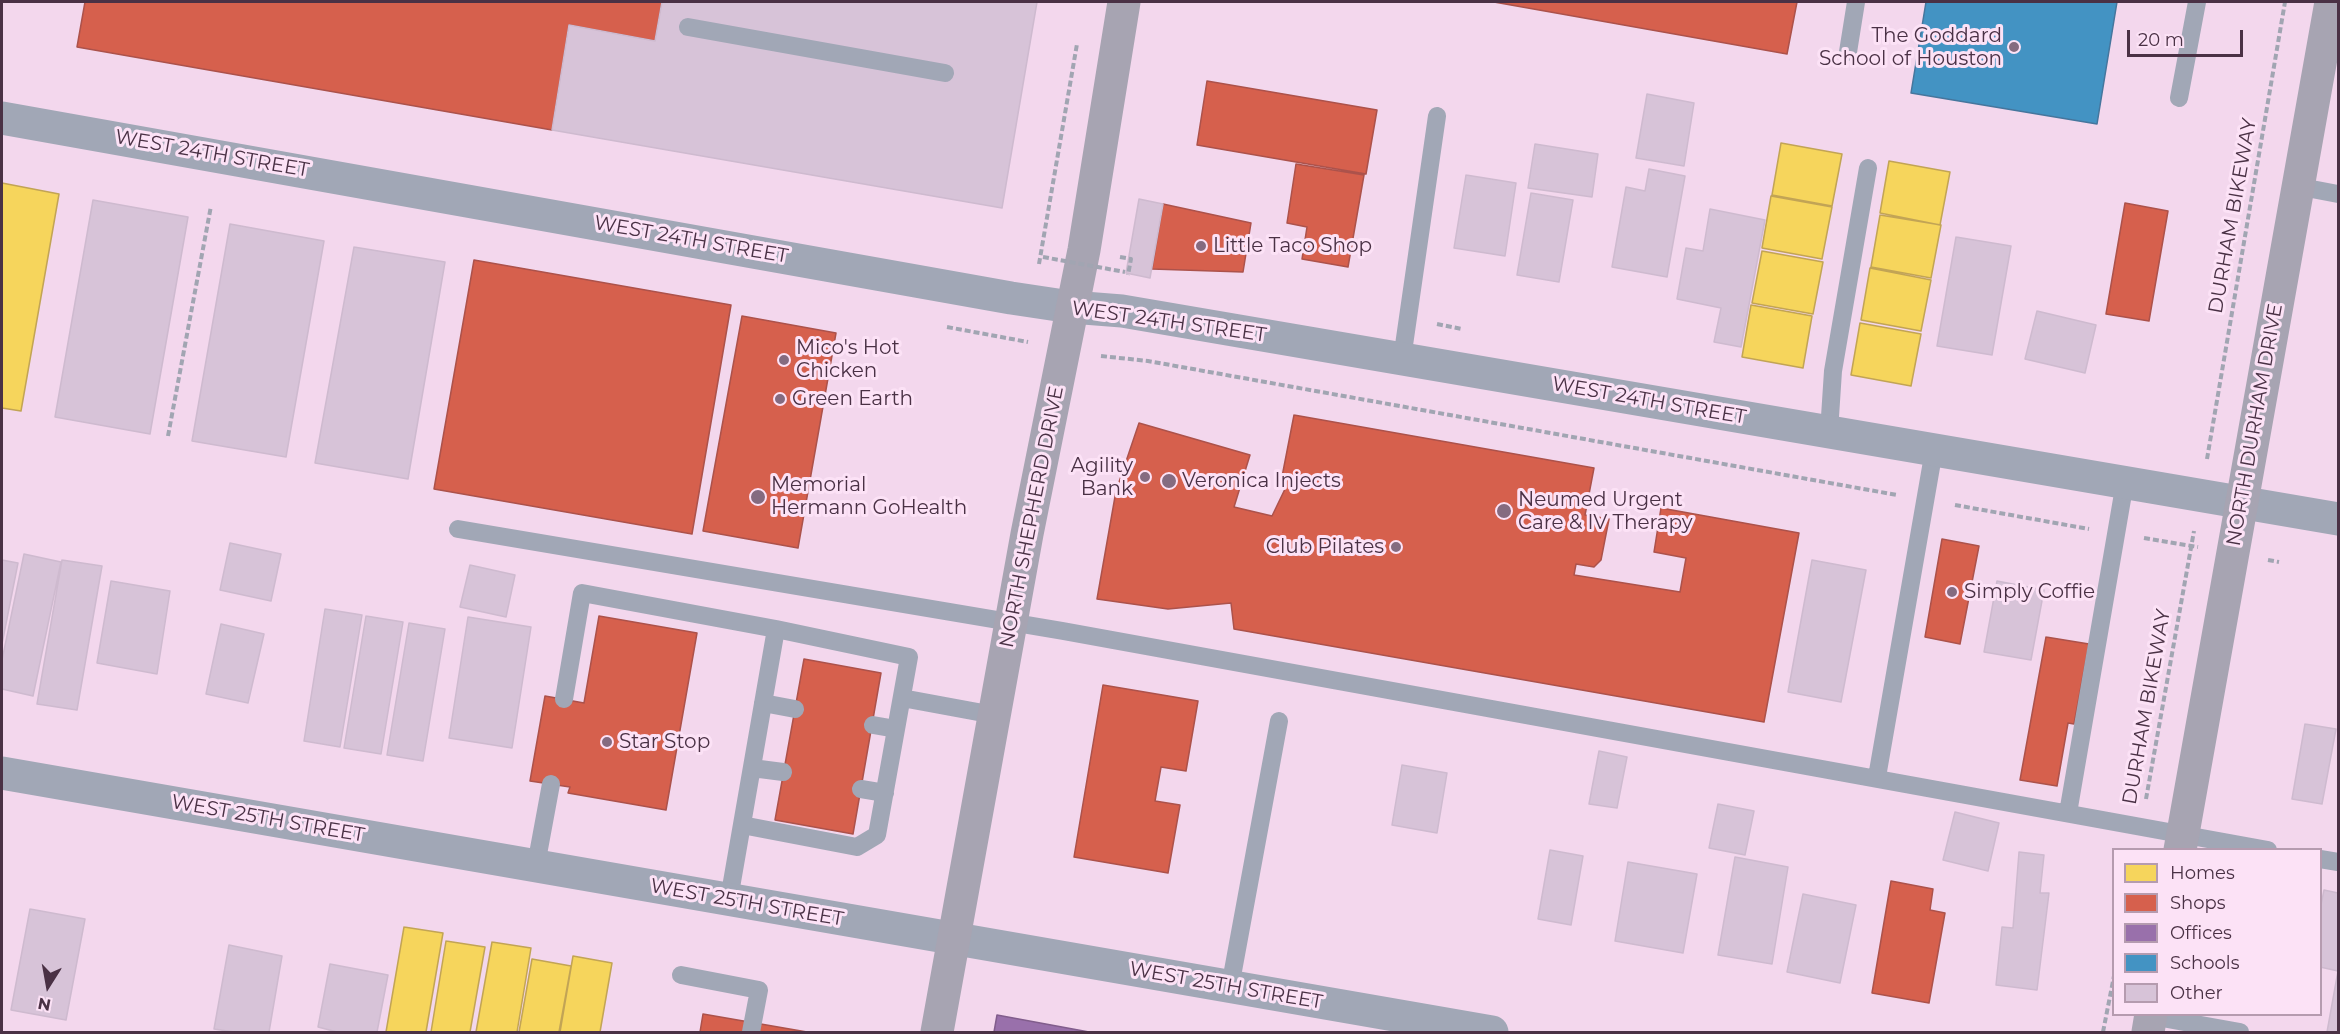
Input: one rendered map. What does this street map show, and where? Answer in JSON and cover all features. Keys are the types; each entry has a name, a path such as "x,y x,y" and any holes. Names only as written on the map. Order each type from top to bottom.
{"main road":[{"name":"NORTH SHEPHERD DRIVE","path":"938,1032 994,715 1071,307 1084,250 1124,2"},
{"name":"NORTH DURHAM DRIVE","path":"2181,842 2232,564 2296,186 2331,2"}],"street":[{"name":"WEST 24TH STREET","path":"2,118 1071,307 1122,311 2338,519"},
{"name":"WEST 25TH STREET","path":"2,773 729,899 955,941 1492,1032"}],"lane":[{"path":"1848,52 1856,2"},
{"path":"2179,98 2197,2"},
{"path":"688,27 945,73"},
{"path":"1402,358 1437,116"},
{"path":"1829,432 1833,371 1868,168"},
{"path":"2296,186 2338,194"},
{"path":"1877,777 1934,450"},
{"path":"2068,813 2125,482"},
{"path":"458,530 1011,624 1877,777 2140,826 2181,842 2256,848"},
{"path":"564,699 582,593 776,629 909,657 877,835 857,846 742,825"},
{"path":"729,899 776,629"},
{"path":"902,698 994,715"},
{"path":"763,703 795,709"},
{"path":"1230,987 1279,721"},
{"path":"873,724 896,729"},
{"path":"752,768 783,772"},
{"path":"536,865 551,784"},
{"path":"861,789 885,793"},
{"path":"2322,859 2338,862"},
{"path":"681,975 759,990 752,1032"},
{"path":"2150,1021 2240,1032"}],"path":[{"name":"DURHAM BIKEWAY","path":"2211,435 2285,2"},
{"path":"1043,242 1078,36"},
{"path":"168,436 211,206"},
{"path":"1042,256 1125,272"},
{"path":"1115,256 1131,259 1126,282"},
{"path":"937,325 1025,342"},
{"path":"1099,356 1148,362 2116,534 2192,545"},
{"name":"DURHAM BIKEWAY","path":"2140,826 2187,571"},
{"path":"2103,1032 2112,986"}],"building: Homes":[{"path":"1781,143 1842,154 1832,206 1772,195"},
{"path":"1889,161 1950,172 1940,225 1880,213"},
{"path":"2,183 59,194 21,411 2,408"},
{"path":"1771,196 1832,207 1822,259 1762,248"},
{"path":"1880,215 1941,225 1931,278 1871,267"},
{"path":"1762,251 1823,262 1813,314 1752,303"},
{"path":"1870,268 1931,280 1921,331 1861,320"},
{"path":"1751,305 1812,316 1803,368 1742,357"},
{"path":"1860,323 1921,334 1911,386 1851,375"},
{"path":"404,927 443,933 426,1032 386,1032"},
{"path":"446,941 485,947 470,1032 431,1032"},
{"path":"492,942 531,948 517,1032 476,1032"},
{"path":"573,956 612,963 600,1032 560,1032"},
{"path":"532,959 571,966 559,1032 519,1032"}],"building: Shops":[{"path":"85,2 662,2 655,41 569,25 552,130 77,47"},
{"path":"1494,2 1797,2 1787,54"},
{"path":"1207,81 1377,110 1366,174 1197,145"},
{"path":"1296,164 1364,175 1348,267 1302,259 1307,227 1287,223"},
{"path":"2125,203 2168,211 2149,321 2106,314"},
{"name":"Little Taco Shop","path":"1163,204 1251,223 1243,272 1152,269"},
{"path":"474,260 731,305 692,534 434,489"},
{"path":"742,316 836,333 798,548 703,531"},
{"path":"1294,415 1594,468 1585,515 1609,519 1601,560 1594,567 1576,564 1574,575 1680,592 1686,558 1654,552 1661,508 1799,533 1764,722 1234,629 1231,603 1168,609 1097,599 1116,491 1139,423 1250,455 1234,507 1272,516 1285,489 1280,487"},
{"name":"Simply Coffie","path":"1942,539 1979,546 1960,644 1925,637"},
{"name":"Star Stop","path":"599,616 697,633 666,810 568,793 570,787 530,781 545,696 584,703"},
{"path":"2046,637 2089,644 2074,724 2068,723 2057,786 2020,780"},
{"path":"804,659 881,673 853,834 775,820"},
{"path":"1103,685 1198,701 1186,771 1161,767 1155,801 1180,805 1168,873 1074,857"},
{"path":"1891,881 1933,889 1930,910 1945,913 1929,1003 1872,993"},
{"path":"703,1014 807,1032 700,1032"}],"building: Offices":[{"path":"997,1015 1089,1032 994,1032"}],"building: Schools":[{"name":"The Goddard School of Houston","path":"1926,2 2117,2 2097,124 1911,93"}],"building: Other":[{"path":"662,2 1037,2 1002,208 552,130 569,25 655,41"},
{"path":"1647,94 1694,103 1684,166 1636,158"},
{"path":"1535,144 1598,154 1592,197 1528,188"},
{"path":"1649,169 1685,176 1667,277 1612,267 1626,187 1645,191"},
{"path":"1466,175 1516,183 1505,256 1454,248"},
{"path":"1531,193 1573,200 1559,282 1517,275"},
{"path":"1139,199 1163,204 1150,278 1126,273"},
{"path":"93,200 188,217 150,434 55,417"},
{"path":"1710,209 1765,220 1741,347 1714,342 1721,308 1677,299 1686,248 1703,251"},
{"path":"230,224 324,241 286,457 192,441"},
{"path":"1956,237 2011,246 1992,355 1937,346"},
{"path":"354,247 445,262 408,479 315,463"},
{"path":"2037,311 2096,325 2085,373 2025,359"},
{"path":"230,543 281,554 271,601 220,590"},
{"path":"24,554 61,562 33,696 2,689 2,660"},
{"path":"2,560 18,563 2,644"},
{"path":"62,560 102,566 77,710 37,704"},
{"path":"1812,560 1866,570 1841,702 1788,692"},
{"path":"470,565 515,575 506,617 460,607"},
{"path":"111,581 170,591 157,674 97,663"},
{"path":"1997,581 2044,590 2031,660 1984,652"},
{"path":"325,609 362,615 340,747 304,741"},
{"path":"366,616 403,622 381,754 344,748"},
{"path":"468,617 531,627 512,748 449,738"},
{"path":"409,623 445,629 423,761 387,755"},
{"path":"221,624 264,634 248,703 206,694"},
{"path":"2305,724 2336,729 2322,804 2292,799"},
{"path":"1599,751 1627,757 1617,808 1589,804"},
{"path":"1402,765 1447,773 1437,833 1392,825"},
{"path":"1718,804 1754,811 1745,855 1709,848"},
{"path":"1955,812 1999,823 1988,871 1943,860"},
{"path":"1550,850 1583,856 1571,925 1538,919"},
{"path":"2019,852 2044,855 2040,893 2049,893 2037,990 1996,985 2002,927 2013,928"},
{"path":"1735,857 1788,867 1772,964 1718,955"},
{"path":"1628,862 1697,874 1683,953 1615,941"},
{"path":"2324,890 2338,893 2338,971 2322,967"},
{"path":"1803,894 1856,905 1840,983 1787,972"},
{"path":"30,909 85,919 66,1020 11,1010"},
{"path":"229,945 282,956 269,1032 234,1032 214,1029"},
{"path":"330,964 388,975 377,1032 337,1032 318,1027"},
{"path":"2338,971 2338,1032 2327,1032"}],"place":[{"name":"The Goddard School of Houston","path":"2014,47"},
{"name":"Little Taco Shop","path":"1201,246"},
{"name":"Mico's Hot Chicken","path":"784,360"},
{"name":"Green Earth","path":"780,399"},
{"name":"Agility Bank","path":"1145,477"},
{"name":"Veronica Injects","path":"1169,481"},
{"name":"Memorial Hermann GoHealth","path":"758,497"},
{"name":"Neumed Urgent Care & IV Therapy","path":"1504,511"},
{"name":"Club Pilates","path":"1396,547"},
{"name":"Simply Coffie","path":"1952,592"},
{"name":"Star Stop","path":"607,742"}]}
